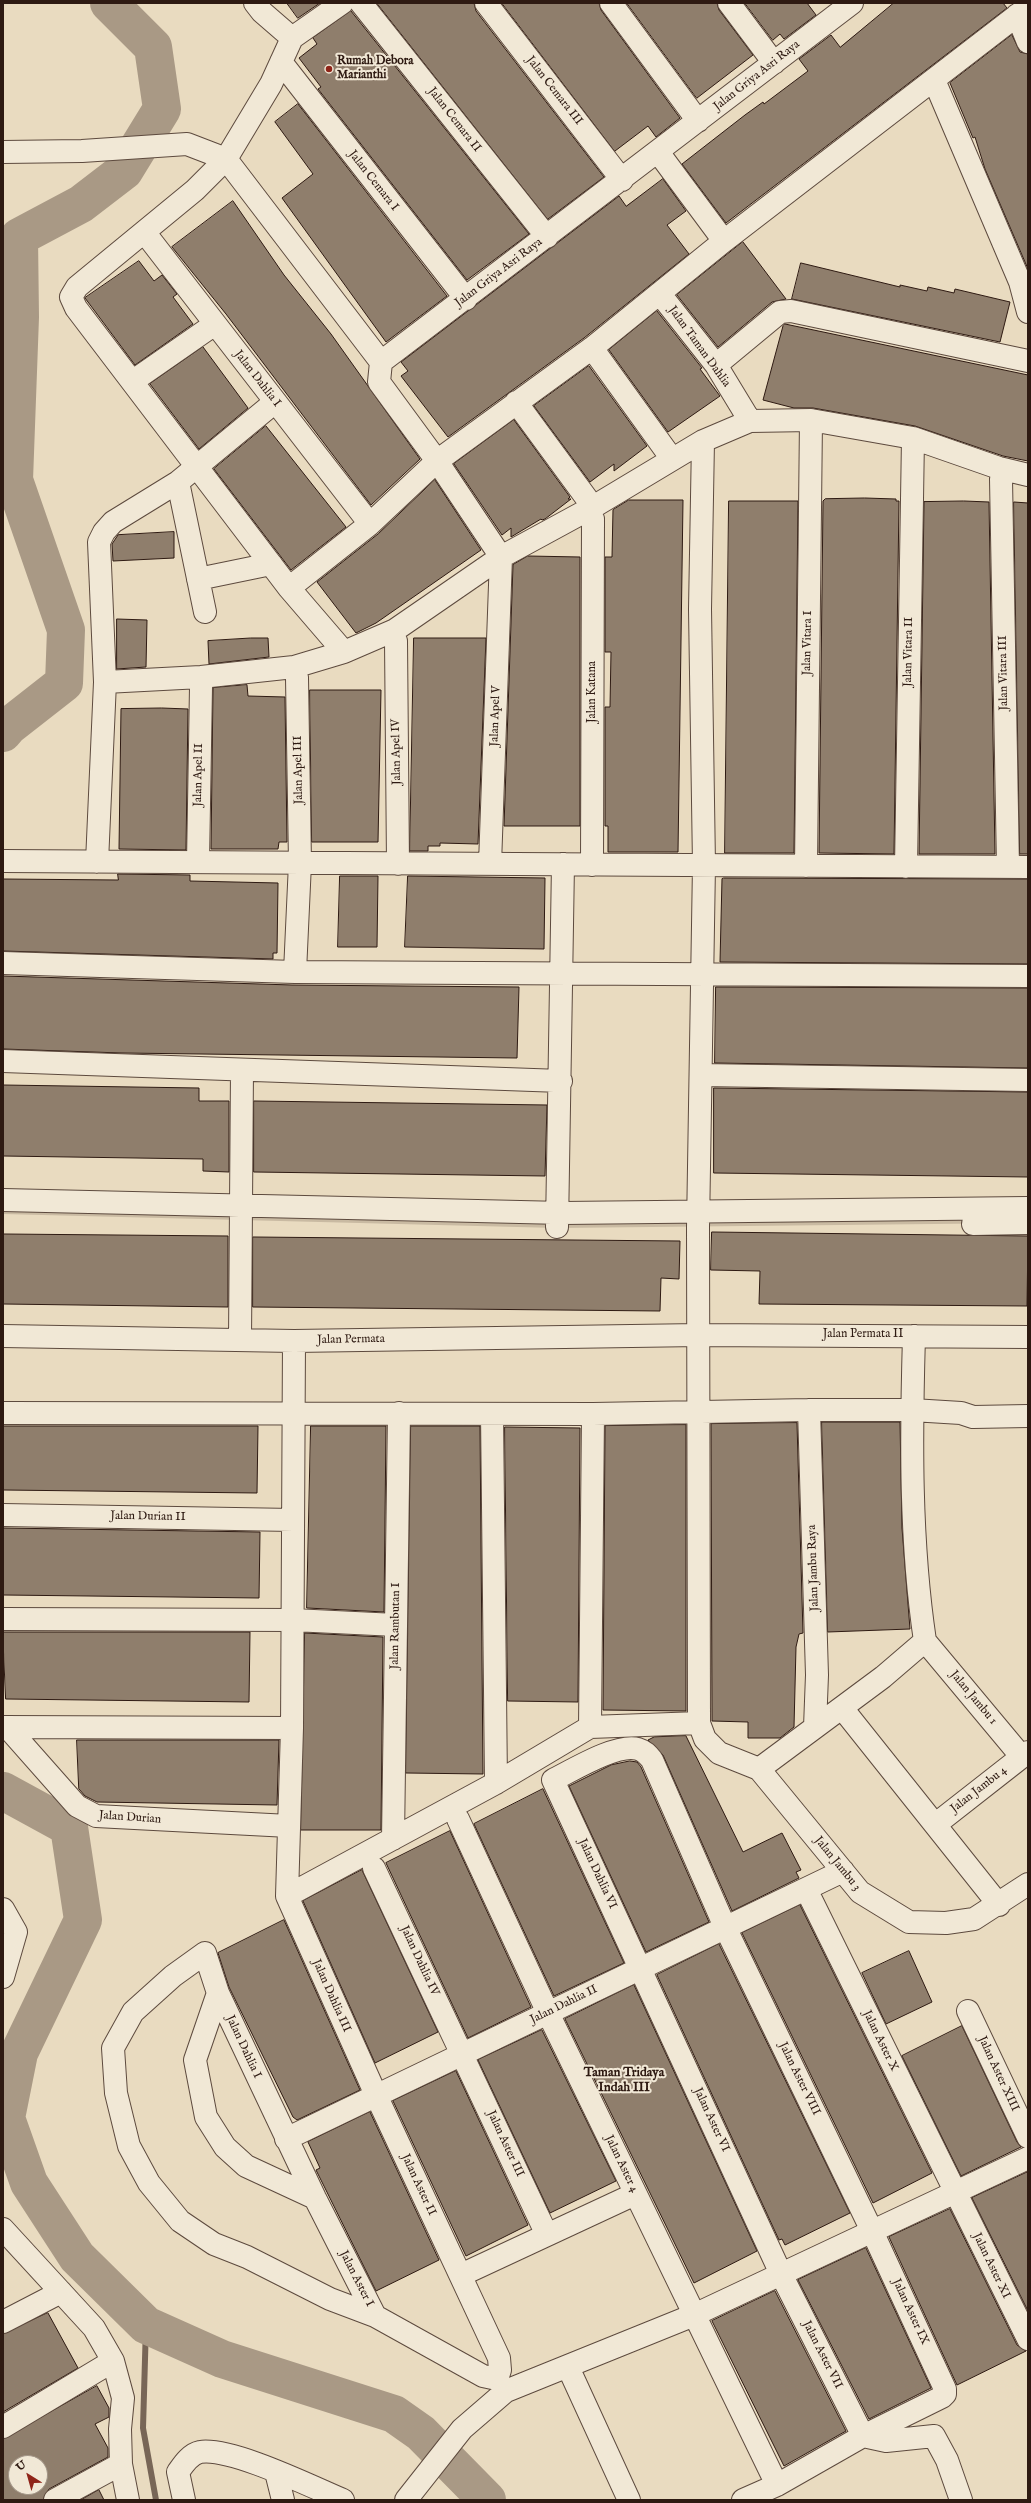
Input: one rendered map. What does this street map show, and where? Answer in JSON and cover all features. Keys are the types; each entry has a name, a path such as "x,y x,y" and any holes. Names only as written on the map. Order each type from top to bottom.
{"street":[{"path":"256,3 277,27 292,38"},
{"path":"342,3 292,38 272,84 226,159 195,190 77,288 72,297 76,308 289,588 344,652"},
{"name":"Jalan Cemara II","path":"361,3 547,237"},
{"name":"Jalan Cemara III","path":"486,3 622,180"},
{"path":"611,3 698,121"},
{"path":"729,3 774,63"},
{"name":"Jalan Griya Asri Raya","path":"381,362 466,299 852,3"},
{"path":"289,588 370,524 436,461 592,348 724,241 1022,11 1028,42"},
{"name":"Jalan Cemara I","path":"281,62 466,299"},
{"path":"934,80 1020,282 1028,312"},
{"path":"3,152 82,151 187,144 226,159 381,362 379,382 436,461 501,563"},
{"path":"658,152 724,241"},
{"name":"Jalan Dahlia I","path":"145,233 370,524"},
{"name":"Jalan Taman Dahlia","path":"660,294 716,365 750,421"},
{"path":"716,365 780,312 791,311 1028,361"},
{"path":"133,381 215,324"},
{"path":"592,348 672,459"},
{"path":"97,862 105,682 99,542 101,536 113,522 178,482 275,402"},
{"path":"516,402 593,513"},
{"path":"105,682 201,677 294,668 344,652 395,630 501,563 593,513 672,459 703,441 750,421 811,420 913,438 999,468 1028,475"},
{"name":"Jalan Vitara I","path":"806,866 811,420"},
{"name":"Jalan Vitara II","path":"906,867 913,438"},
{"path":"703,441 700,609 704,865 698,1220 699,1723 705,1739 718,1753 759,1769 842,1708 926,1641 918,1595 912,1410 914,1336"},
{"name":"Jalan Vitara III","path":"1001,479 1018,867"},
{"path":"178,482 205,612"},
{"name":"Jalan Katana","path":"592,865 593,513"},
{"name":"Jalan Apel V","path":"490,864 501,563"},
{"path":"198,579 271,564"},
{"name":"Jalan Apel IV","path":"396,641 398,864"},
{"name":"Jalan Apel III","path":"295,972 300,863 297,678"},
{"name":"Jalan Apel II","path":"198,862 201,687"},
{"path":"3,861 1018,867"},
{"path":"557,1220 561,1081 563,864"},
{"path":"3,963 295,972 1028,976"},
{"path":"3,1062 561,1081"},
{"path":"240,1340 242,1070"},
{"path":"701,1075 1028,1080"},
{"path":"3,1200 242,1213"},
{"path":"3,1214 242,1213 557,1220 698,1220 898,1217 1028,1208"},
{"path":"898,1217 1028,1224"},
{"name":"Jalan Permata","path":"3,1336 294,1341 699,1335"},
{"name":"Jalan Permata II","path":"699,1335 1028,1337"},
{"path":"287,1896 292,1728 294,1341"},
{"path":"3,1413 593,1414 699,1410 912,1410 962,1413 973,1417 1028,1416"},
{"name":"Jalan Jambu Raya","path":"809,1410 817,1675 815,1727"},
{"name":"Jalan Rambutan I","path":"392,1839 399,1413"},
{"path":"492,1414 496,1783"},
{"path":"590,1727 593,1414"},
{"name":"Jalan Durian II","path":"3,1515 293,1520"},
{"path":"3,1619 293,1620 396,1625"},
{"name":"Jalan Jambu 1","path":"926,1641 1025,1754"},
{"path":"842,1708 936,1824 999,1905"},
{"path":"287,1896 451,1805 496,1783 590,1727 699,1723"},
{"path":"6,1728 292,1728"},
{"name":"Jalan Durian","path":"6,1728 78,1806 96,1816 289,1826"},
{"name":"Jalan Aster VIII","path":"554,1780 587,1762 626,1748 637,1748 646,1752 652,1760 725,1927 872,2232"},
{"name":"Jalan Jambu 4","path":"936,1824 1025,1754"},
{"name":"Jalan Jambu 3","path":"759,1769 860,1892 909,1922 946,1923 974,1919 999,1905 1028,1884"},
{"name":"Jalan Dahlia VI","path":"554,1780 640,1967"},
{"name":"Jalan Aster 4","path":"458,1819 548,2013 777,2484"},
{"name":"Jalan Dahlia IV","path":"374,1868 463,2054"},
{"name":"Jalan Dahlia II","path":"286,2139 640,1967 843,1871"},
{"name":"Jalan Aster X","path":"806,1889 955,2192"},
{"name":"Jalan Dahlia III","path":"287,1896 376,2096"},
{"path":"3,1909 16,1932 3,1977"},
{"name":"Jalan Dahlia I","path":"286,2139 218,1993 205,1953 173,1976 133,2012 112,2048 116,2093 129,2146 149,2183 180,2221 214,2244 247,2257 330,2299 374,2316"},
{"name":"Jalan Aster VI","path":"640,1967 781,2274"},
{"path":"218,1993 195,2060 206,2117 225,2147 246,2166 315,2198"},
{"name":"Jalan Aster XIII","path":"968,2011 1028,2137"},
{"name":"Jalan Aster III","path":"463,2054 547,2235"},
{"name":"Jalan Aster II","path":"376,2096 499,2358 502,2385"},
{"name":"Jalan Aster I","path":"286,2139 374,2316 502,2385"},
{"path":"406,2500 462,2429 502,2385 568,2367 694,2315 1028,2158"},
{"name":"Jalan Aster XI","path":"955,2192 1028,2339"},
{"path":"461,2275 635,2194"},
{"path":"3,2229 94,2328 113,2361 123,2398 120,2429 121,2464 128,2500"},
{"name":"Jalan Aster IX","path":"863,2436 945,2394 872,2232"},
{"name":"Jalan Aster VII","path":"781,2274 863,2436"},
{"path":"3,2322 61,2292"},
{"path":"3,2427 113,2361"},
{"path":"568,2367 629,2500"},
{"path":"743,2500 777,2484 863,2436 886,2441 934,2436 947,2460 961,2500"},
{"path":"184,2500 178,2472 185,2461 199,2452 223,2453 276,2472 343,2500"},
{"path":"55,2500 121,2464"},
{"path":"276,2472 283,2500"}],"shaded area":[{"path":"3,1200 1028,1208 1028,1223 557,1228 3,1214"}],"building":[{"path":"287,3 320,3 298,18"},
{"path":"377,3 474,3 476,11 604,177 548,219"},
{"path":"502,3 599,3 601,10 680,118 656,137 648,126 615,151"},
{"path":"627,3 717,3 719,10 753,55 697,98"},
{"path":"745,3 807,3 816,15 784,39 780,34 773,40"},
{"path":"894,3 1003,3 1007,8 726,223 682,164 745,115 763,102 764,104 808,71 799,59 831,35 840,47"},
{"path":"351,11 529,234 467,280 318,89 321,87 299,58 317,44 313,38"},
{"path":"1012,35 1020,52 1028,54 1028,269 985,169 975,137 973,138 950,83"},
{"path":"298,104 447,296 386,342 282,198 313,174 275,122"},
{"path":"663,179 686,211 667,225 689,254 584,338 448,437 401,376 408,371 401,362 619,196 626,206"},
{"path":"233,201 284,275 331,334 420,459 371,505 226,314 172,247"},
{"path":"743,242 786,299 772,302 718,347 677,295"},
{"path":"139,261 154,281 162,275 177,294 173,297 193,324 135,365 85,298"},
{"path":"801,263 900,287 900,285 927,291 928,287 954,293 955,289 1010,302 1000,342 792,299"},
{"path":"657,311 702,368 700,369 720,396 668,432 609,350"},
{"path":"785,324 1028,375 1028,461 1003,456 915,426 813,408 794,408 763,400 783,326"},
{"path":"203,347 248,408 199,449 150,384"},
{"path":"589,366 647,446 614,471 614,464 590,482 534,406"},
{"path":"514,420 570,497 568,499 571,499 545,519 541,519 511,537 511,528 502,535 454,464"},
{"path":"266,426 346,527 291,570 214,469"},
{"path":"435,480 481,550 376,623 356,633 317,582 378,534"},
{"path":"825,499 896,499 896,501 899,501 894,854 819,853 823,501"},
{"path":"629,500 683,500 678,852 608,852 608,826 605,826 605,707 610,707 611,652 605,652 605,557 612,557 613,510"},
{"path":"729,501 798,501 794,853 725,853"},
{"path":"924,502 989,502 995,854 919,854"},
{"path":"1014,502 1028,503 1028,854 1020,854"},
{"path":"174,532 174,558 113,561 112,544 118,535"},
{"path":"528,556 580,557 580,826 504,826 513,565"},
{"path":"117,619 147,620 146,667 117,669"},
{"path":"268,638 269,657 209,664 208,641"},
{"path":"414,638 486,638 478,844 440,843 440,846 428,846 428,851 410,851"},
{"path":"247,685 248,696 285,697 287,842 279,842 278,849 211,849 213,688"},
{"path":"310,690 381,690 378,842 312,842"},
{"path":"121,709 188,709 186,850 119,849"},
{"path":"118,874 190,875 190,881 278,883 277,953 273,953 273,959 3,951 3,879 118,880"},
{"path":"340,876 378,876 377,947 338,947"},
{"path":"408,876 545,878 544,949 405,947"},
{"path":"722,879 1028,879 1028,964 720,962"},
{"path":"3,976 292,985 519,987 517,1058 122,1053 3,1049"},
{"path":"716,987 1028,988 1028,1068 715,1063"},
{"path":"3,1085 199,1088 199,1101 229,1101 229,1172 203,1171 203,1159 3,1156"},
{"path":"714,1088 1028,1092 1028,1177 714,1173"},
{"path":"254,1101 547,1105 545,1176 254,1172"},
{"path":"712,1232 1028,1236 1027,1306 759,1304 760,1271 711,1270"},
{"path":"3,1234 228,1236 228,1307 3,1304"},
{"path":"253,1237 680,1241 679,1279 661,1278 660,1311 253,1307"},
{"path":"822,1422 900,1422 902,1528 910,1629 828,1632"},
{"path":"797,1423 803,1633 799,1634 796,1647 794,1727 780,1738 748,1738 748,1722 712,1721 711,1424"},
{"path":"686,1425 686,1711 603,1710 605,1426"},
{"path":"3,1426 258,1426 257,1493 3,1490"},
{"path":"311,1426 386,1426 384,1612 307,1608"},
{"path":"411,1426 480,1426 483,1774 406,1773"},
{"path":"505,1427 580,1428 578,1702 508,1701"},
{"path":"3,1528 260,1532 259,1598 3,1595"},
{"path":"3,1632 250,1632 249,1702 6,1699"},
{"path":"305,1633 383,1637 381,1830 301,1830"},
{"path":"686,1736 743,1852 782,1833 801,1870 796,1872 799,1878 732,1911 663,1755 648,1740 654,1737"},
{"path":"77,1740 279,1740 277,1805 97,1802 85,1796 79,1789"},
{"path":"630,1761 637,1762 641,1767 709,1922 646,1952 569,1786 611,1765"},
{"path":"543,1789 624,1963 554,1996 474,1824"},
{"path":"450,1831 531,2007 468,2038 386,1863"},
{"path":"362,1870 438,2032 375,2063 303,1901"},
{"path":"800,1905 932,2173 873,2203 742,1933"},
{"path":"284,1920 360,2090 297,2120 293,2117 229,1987 218,1953"},
{"path":"719,1944 850,2213 785,2245 782,2239 779,2240 657,1975"},
{"path":"909,1951 932,2002 886,2024 862,1973"},
{"path":"634,1985 757,2251 694,2283 565,2019"},
{"path":"962,2026 1017,2142 1021,2147 961,2176 902,2056"},
{"path":"542,2030 616,2181 550,2213 478,2060"},
{"path":"456,2071 528,2225 466,2256 393,2101"},
{"path":"370,2112 439,2260 376,2291 316,2170 320,2168 308,2142"},
{"path":"1028,2172 1028,2311 972,2198"},
{"path":"950,2209 1017,2345 1026,2351 957,2385 889,2237"},
{"path":"866,2248 931,2388 869,2419 798,2280"},
{"path":"775,2291 846,2431 784,2466 712,2321"},
{"path":"48,2313 78,2368 3,2412 3,2334"},
{"path":"97,2386 109,2408 109,2417 95,2424 108,2448 108,2457 48,2491 48,2455 8,2455 8,2495 46,2495 43,2500 3,2500 3,2439"},
{"path":"99,2490 104,2500 81,2500"}],"waterway":[{"path":"3,733 9,726 64,683 66,630 14,480 20,317 19,237 81,204 124,171 162,109 153,47 109,3"},
{"path":"3,1791 69,1827 83,1920 19,2053 6,2118 29,2183 77,2257 146,2325 222,2359 394,2414 421,2433 487,2500"},
{"path":"146,2325 143,2428 156,2500"}],"place":[{"name":"Rumah Debora Marianthi","path":"329,69"}],"district":[{"name":"Taman Tridaya Indah III","path":"624,2080"}]}
